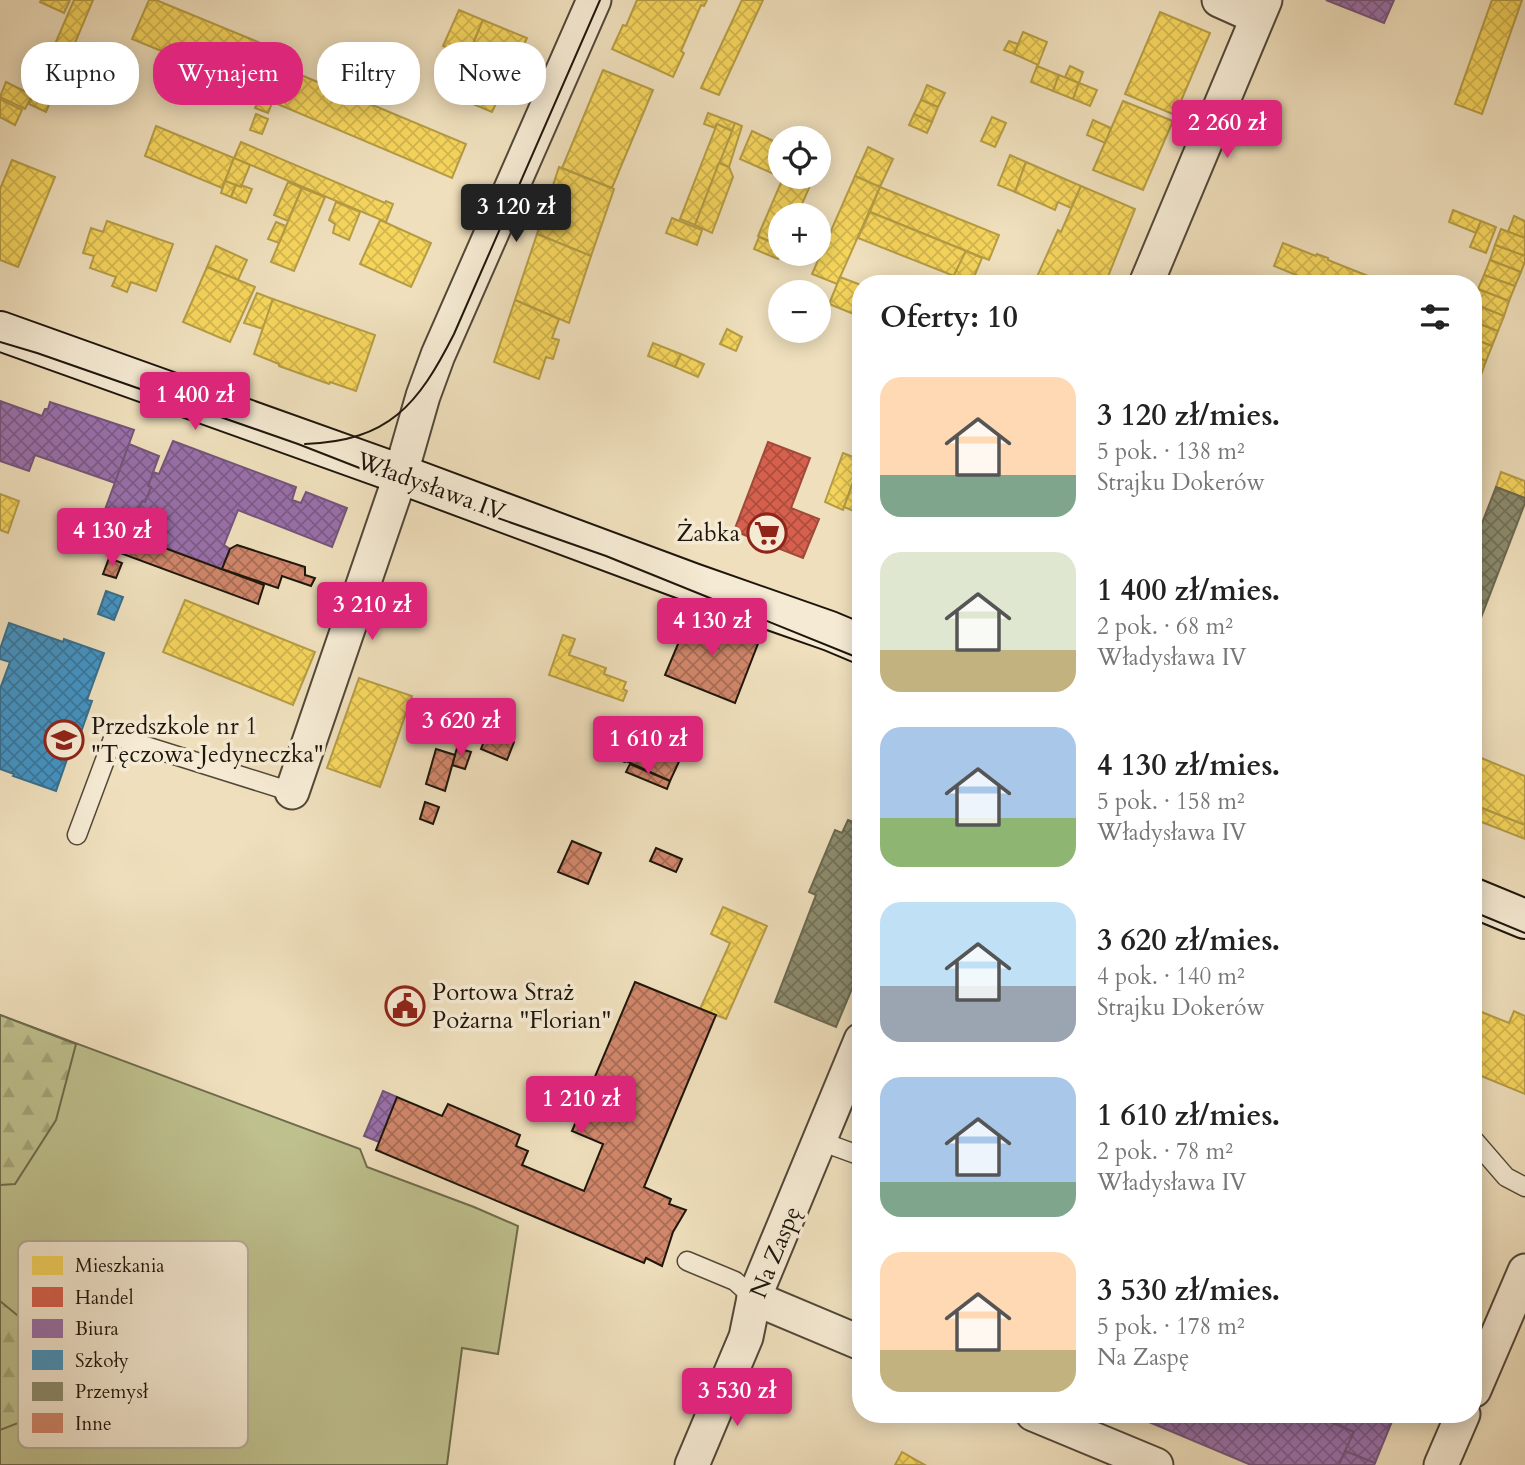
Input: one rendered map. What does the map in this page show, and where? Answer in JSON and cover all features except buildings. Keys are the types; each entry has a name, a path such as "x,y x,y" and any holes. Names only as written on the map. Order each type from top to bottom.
{"street":[{"path":"292,792 438,355 594,0"},
{"path":"1150,275 1261,8 1219,0"},
{"name":"Władysława IV","path":"0,331 400,474 693,583 851,634"},
{"path":"1482,901 1525,919"},
{"name":"Na Zaspę","path":"692,1465 746,1337 754,1298 852,1062"},
{"path":"1482,1371 1525,1271"},
{"path":"754,1298 852,1339"},
{"path":"1055,1423 1156,1465"},
{"path":"1441,1465 1459,1423"}],"lane":[{"path":"77,835 114,736 292,792"},
{"path":"820,1140 852,1152"},
{"path":"1482,1149 1506,1177 1525,1187"},
{"path":"687,1261 735,1281 754,1298"}],"green space":[{"path":"0,1015 360,1149 367,1167 518,1226 498,1354 462,1348 447,1465 0,1465"},
{"path":"0,1015 76,1044 56,1120 15,1184 0,1185"},
{"path":"0,1301 18,1316 18,1423 0,1430"}],"tram line":[{"path":"305,444 359,436 380,427 398,414 427,381 454,334 600,0"},
{"path":"0,342 298,444 398,483 606,556 852,655"},
{"path":"1482,915 1525,933"}],"place":[{"name":"Żabka","path":"767,533"},
{"name":"Przedszkole nr 1 \"Tęczowa Jedyneczka\"","path":"64,740"},
{"name":"Portowa Straż Pożarna \"Florian\"","path":"405,1006"}]}
